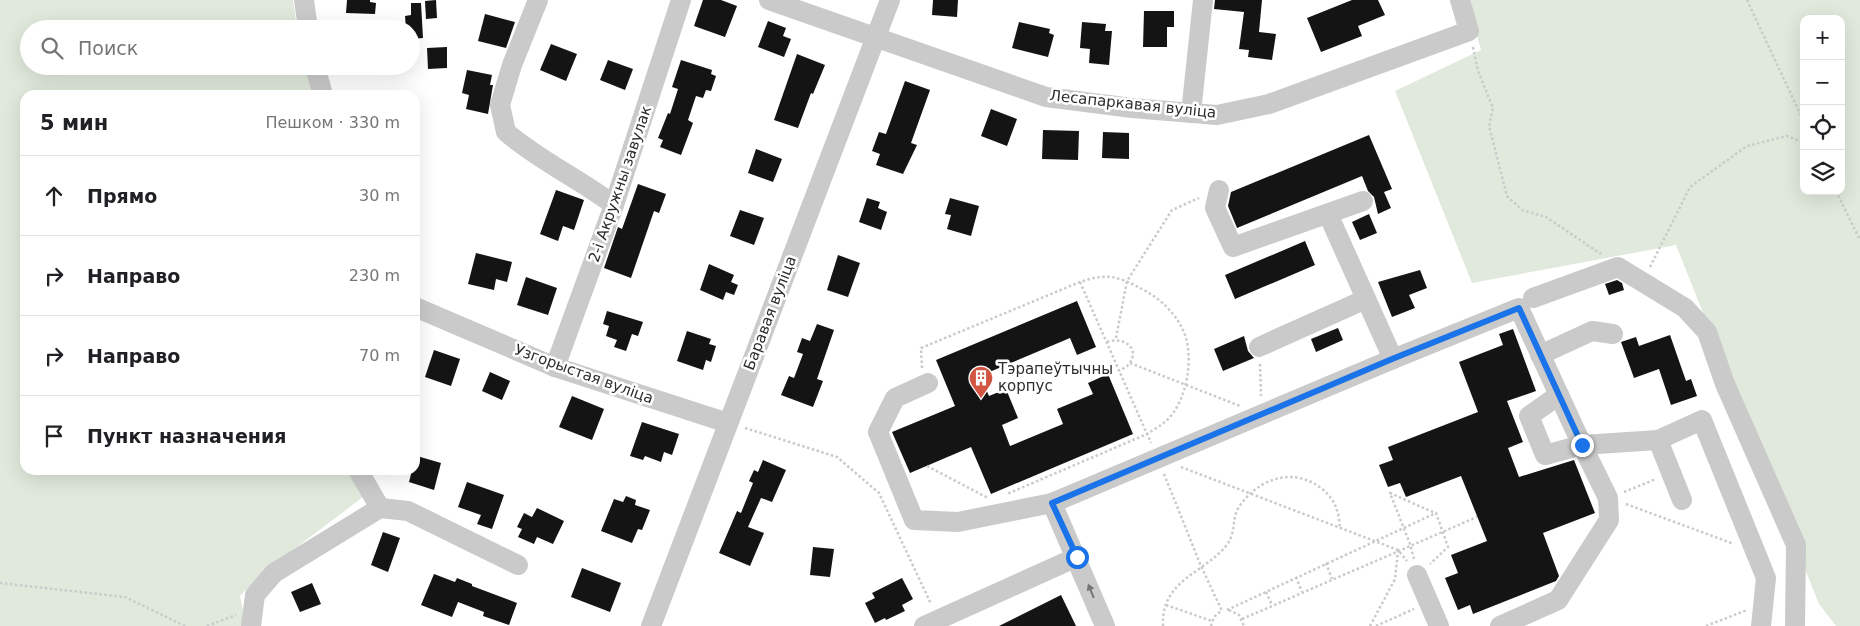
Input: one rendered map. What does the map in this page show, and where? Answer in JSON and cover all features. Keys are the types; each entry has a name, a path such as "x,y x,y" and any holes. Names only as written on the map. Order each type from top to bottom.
{"street":[{"path":"304,0 307,20"},
{"path":"538,0 512,65 500,105 506,132 549,165 586,184 614,205"},
{"name":"2-і Акружны завулак","path":"554,367 614,205 681,0"},
{"name":"Лесапаркавая вуліца","path":"769,0 1046,97 1217,115 1269,104 1469,31"},
{"name":"Баравая вуліца","path":"651,626 890,0"},
{"path":"1191,112 1203,0"},
{"path":"1460,0 1469,31"},
{"path":"317,75 321,90"},
{"path":"1219,190 1215,208 1233,247 1363,200"},
{"path":"1328,214 1392,359"},
{"path":"1533,298 1618,267 1685,308 1707,332 1725,384 1796,545 1795,626"},
{"path":"1259,347 1366,299"},
{"path":"928,384 895,398 878,432 914,520 958,522 1052,503 1392,359 1519,308 1608,498 1609,520 1558,600 1500,626"},
{"name":"Узгорыстая вуліца","path":"420,309 554,367 728,423"},
{"path":"1540,355 1592,331 1614,334"},
{"path":"1559,396 1529,416 1545,455 1582,445 1658,440 1702,420 1766,578 1761,626"},
{"path":"1658,440 1682,500"},
{"path":"361,475 380,508"},
{"path":"1052,503 1077,557 1105,626"},
{"path":"252,617 254,595 274,573 380,508 408,511 518,565"},
{"path":"931,623 1077,557"},
{"path":"1417,575 1438,626"}],"path":[{"path":"1748,0 1800,113"},
{"path":"1469,31 1478,71 1492,108 1489,126 1507,196 1522,210 1546,217 1618,267"},
{"path":"1643,282 1690,187 1746,146 1787,136 1800,141"},
{"path":"1116,338 1126,280 1172,210 1219,190"},
{"path":"1838,195 1860,240"},
{"path":"928,384 921,365 921,348 1080,282 1104,276 1126,280 1157,297 1171,311 1185,336 1188,358 1185,384 1178,405 1166,421 1147,434 1001,496"},
{"path":"1080,282 1222,611"},
{"path":"1107,342 1116,338 1125,340 1131,347 1130,363 1120,372"},
{"path":"1130,363 1261,414 1259,347"},
{"path":"728,423 837,457 879,492 931,623"},
{"path":"1157,458 1249,495 1398,550 1417,575"},
{"path":"927,466 992,500"},
{"path":"1608,498 1671,474"},
{"path":"1163,626 1166,605 1180,582 1219,555 1231,540 1235,528 1235,514 1249,495 1262,484 1277,477 1293,476 1310,480 1326,492 1337,509 1340,528"},
{"path":"1390,493 1436,513 1448,547 1417,575 1410,544 1390,493"},
{"path":"1608,498 1756,552"},
{"path":"1211,626 1212,621 1222,611 1436,513"},
{"path":"1242,619 1410,544 1477,517"},
{"path":"1370,626 1395,579 1398,550"},
{"path":"1326,564 1332,579"},
{"path":"1296,577 1302,592"},
{"path":"0,583 125,597 185,626"},
{"path":"1266,592 1272,605"},
{"path":"1376,626 1429,603"},
{"path":"1706,626 1763,604"},
{"path":"1166,605 1212,621"},
{"path":"1227,610 1236,612 1242,619 1244,626"},
{"path":"207,626 252,617"}],"shaded area":[{"path":"0,0 293,0 296,20 20,20 20,75 310,75 315,90 20,90 20,475 351,475 363,497 260,575 240,596 246,626 0,626"},
{"path":"1467,0 1860,0 1860,626 1836,626 1819,604 1676,245 1472,283 1395,91 1481,50"}],"building":[{"path":"347,0 370,0 370,2 376,3 375,14 346,13"},
{"path":"436,0 437,18 426,19 425,1"},
{"path":"703,0 721,0 737,6 725,37 694,26"},
{"path":"933,0 958,0 957,17 932,15"},
{"path":"1215,0 1262,0 1259,32 1276,34 1272,60 1248,57 1249,50 1239,49 1244,12 1214,9"},
{"path":"1352,0 1378,0 1385,15 1358,26 1362,36 1321,52 1307,18"},
{"path":"411,3 421,3 423,38 420,38 420,20 405,20 405,16 411,15"},
{"path":"1144,11 1174,11 1174,27 1167,27 1167,47 1143,47"},
{"path":"485,14 515,22 506,48 478,41"},
{"path":"768,21 786,28 783,36 791,39 784,57 758,47"},
{"path":"1019,22 1050,29 1049,33 1054,35 1048,57 1012,48"},
{"path":"1082,22 1106,24 1105,31 1112,31 1109,65 1089,63 1090,49 1080,48"},
{"path":"551,44 577,54 566,81 540,70"},
{"path":"447,47 447,68 428,69 427,48"},
{"path":"797,54 825,65 813,94 811,93 798,128 774,120"},
{"path":"608,60 633,69 625,90 600,80"},
{"path":"681,60 712,70 711,74 716,76 711,91 706,90 703,98 696,96 688,120 693,123 681,155 660,147 663,140 658,138 668,113 670,114 678,89 672,87"},
{"path":"467,70 492,75 490,85 493,85 488,114 466,109 469,95 462,93"},
{"path":"905,81 930,90 911,143 917,145 903,174 876,165 880,154 872,151 879,132 886,134"},
{"path":"991,109 1017,119 1007,146 981,136"},
{"path":"1043,130 1079,131 1078,160 1042,159"},
{"path":"1103,132 1129,133 1129,159 1102,158"},
{"path":"1369,135 1392,189 1384,192 1391,208 1378,214 1374,197 1368,191 1362,176 1237,228 1228,206 1231,192"},
{"path":"756,149 782,159 773,182 748,173"},
{"path":"638,184 666,194 659,213 654,211 631,278 604,268 618,227 622,229"},
{"path":"556,190 584,200 574,230 563,226 558,241 540,234"},
{"path":"867,198 880,202 878,208 887,212 881,230 859,222"},
{"path":"950,198 979,206 971,236 947,229 951,215 945,214"},
{"path":"740,210 764,218 754,245 730,236"},
{"path":"1369,214 1377,233 1360,240 1352,222"},
{"path":"1305,241 1315,265 1235,299 1225,275"},
{"path":"476,253 512,262 507,282 496,279 494,290 468,284"},
{"path":"838,255 860,263 848,297 827,290"},
{"path":"709,264 734,275 731,282 738,285 734,295 726,292 723,300 700,290"},
{"path":"1420,270 1427,288 1409,295 1415,308 1392,317 1378,282"},
{"path":"526,277 557,288 548,315 517,305"},
{"path":"1617,280 1622,283 1624,290 1609,295 1605,284"},
{"name":"Тэрапеўтычны корпус","path":"1077,301 1096,347 1077,355 1070,338 980,376 989,396 1006,389 1018,418 1002,425 1010,446 1063,424 1057,409 1093,394 1088,383 1108,374 1133,434 991,494 971,447 910,473 892,432 955,406 936,360"},
{"path":"607,311 643,322 638,336 632,334 626,351 614,347 617,340 606,336 609,326 603,324"},
{"path":"817,324 834,330 817,379 823,381 813,407 781,395 789,376 794,378 803,354 797,352 802,338 810,341"},
{"path":"1338,328 1343,340 1316,352 1311,339"},
{"path":"1513,329 1536,391 1507,401 1523,442 1508,448 1519,477 1574,460 1595,513 1543,533 1559,576 1556,581 1473,614 1470,605 1458,610 1445,578 1458,573 1451,555 1487,541 1461,476 1406,497 1400,483 1388,487 1379,465 1393,460 1388,447 1478,412 1459,362 1503,345 1499,334"},
{"path":"687,331 711,339 709,344 716,346 711,362 706,360 703,370 677,361"},
{"path":"1670,335 1686,381 1691,379 1697,396 1671,405 1659,369 1634,378 1621,342 1636,337 1639,346"},
{"path":"1244,336 1248,351 1254,358 1223,371 1214,349"},
{"path":"434,350 460,359 451,386 425,377"},
{"path":"490,372 510,381 502,400 482,391"},
{"path":"572,396 604,409 592,440 559,427"},
{"path":"642,422 679,434 672,455 664,452 661,462 645,456 643,460 630,456"},
{"path":"420,457 441,463 434,490 409,482 411,475 420,475"},
{"path":"763,460 786,470 772,502 761,498 748,527 764,533 750,566 719,553 737,511 741,513 753,483 749,481 754,470 758,472"},
{"path":"467,482 504,495 492,529 477,524 481,515 458,507"},
{"path":"626,496 636,500 635,505 650,510 642,530 638,529 632,543 601,531 614,499 623,502"},
{"path":"537,508 564,521 553,544 537,537 534,544 518,537 522,529 517,527 524,513 532,517"},
{"path":"383,532 400,538 388,572 371,565"},
{"path":"813,547 834,549 830,577 810,575"},
{"path":"582,568 621,583 610,612 571,597"},
{"path":"434,574 455,582 457,578 472,584 472,586 517,603 509,625 483,616 484,612 458,602 452,617 421,605"},
{"path":"902,578 913,599 902,605 905,611 875,623 865,603 875,598 872,593"},
{"path":"312,583 321,604 300,612 291,592"},
{"path":"1061,595 1076,626 999,626"}],"place":[{"name":"Тэрапеўтычны корпус","path":"981,399"}],"route":[{"path":"1077,557 1052,503 1392,359 1519,308 1582,445"}]}
